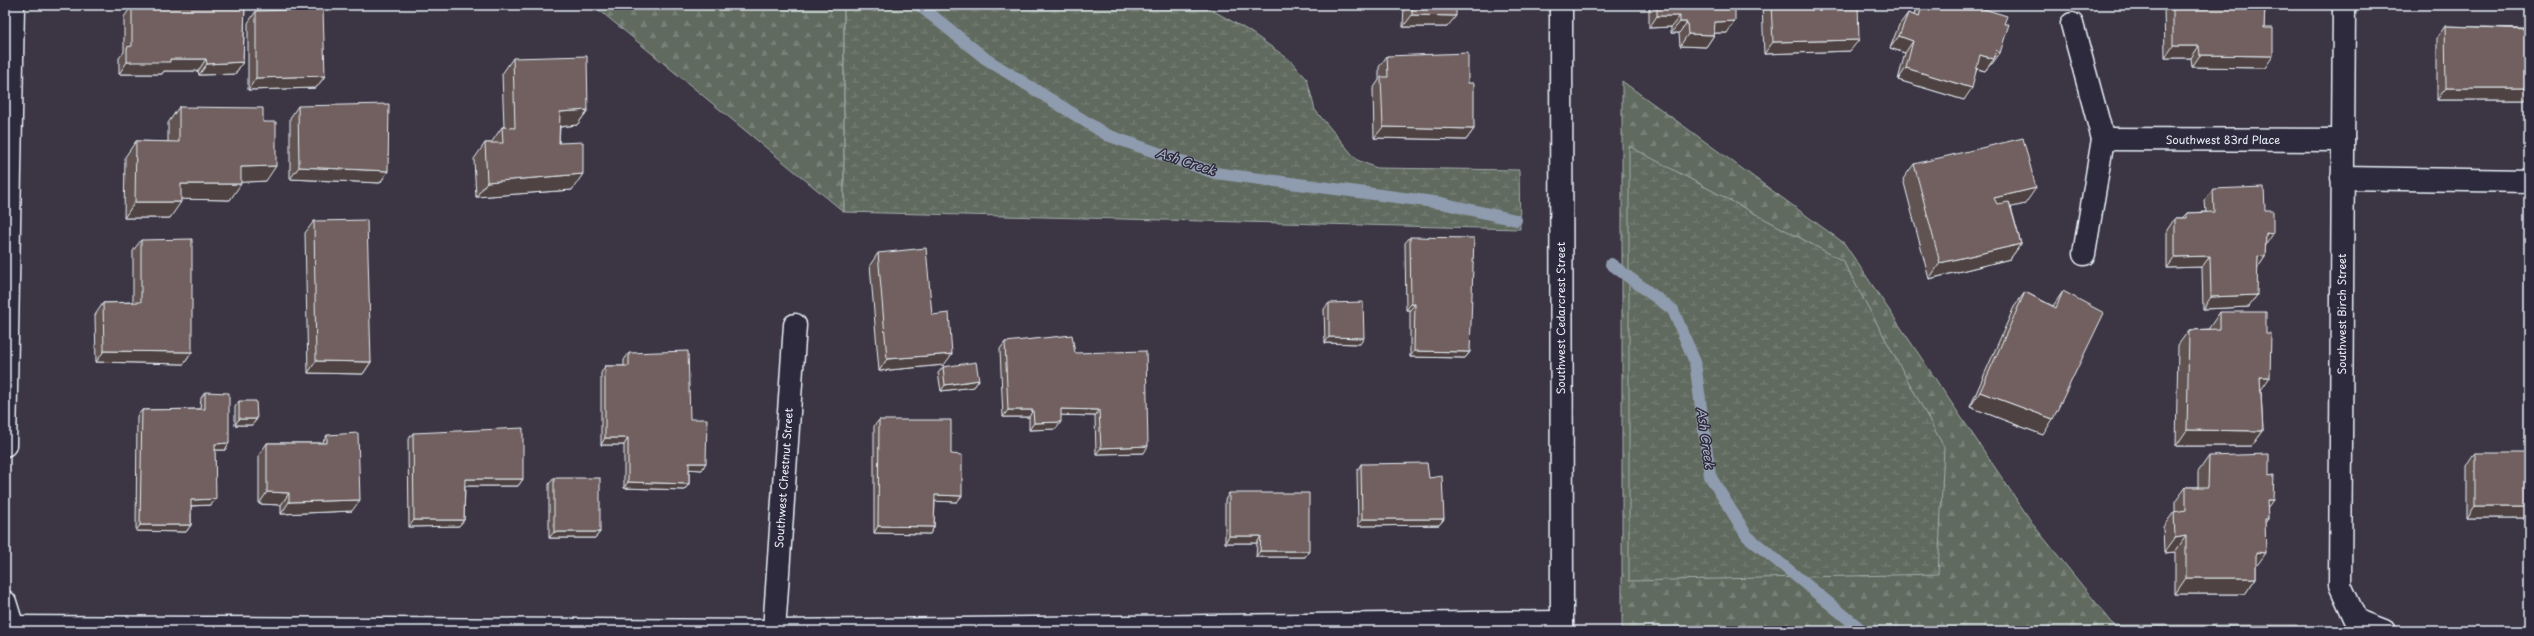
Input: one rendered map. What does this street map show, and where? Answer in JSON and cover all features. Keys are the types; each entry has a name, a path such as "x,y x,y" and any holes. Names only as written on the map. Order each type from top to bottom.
{"street":[{"path":"5,445 13,5"},
{"name":"Southwest Cedarcrest Street","path":"1561,5 1562,627"},
{"name":"Southwest Birch Street","path":"2344,5 2340,585 2356,620 2384,631"},
{"path":"2072,24 2102,140 2084,254"},
{"name":"Southwest 83rd Place","path":"2102,140 2343,140"},
{"path":"2342,178 2529,182"},
{"name":"Southwest Chestnut Street","path":"774,631 794,325"},
{"path":"5,602 11,628 767,631"},
{"path":"777,631 1562,627"}],"green space":[{"path":"593,5 844,5 844,212"},
{"path":"844,5 1205,6 1249,31 1290,60 1307,79 1315,110 1357,160 1377,168 1519,170 1520,229 844,212"},
{"path":"1622,81 1844,243 2035,527 2114,625 2297,625 2298,631 1622,631"},
{"path":"1629,146 1843,261 1944,447 1938,574 1629,581"}],"building":[{"path":"245,5 243,62 207,64 206,59 170,59 170,62 127,62 127,47 132,46 132,6"},
{"path":"1412,5 1456,5 1456,16 1412,15"},
{"path":"1657,5 1735,5 1735,21 1715,22 1714,35 1688,34 1687,22 1680,22 1680,16 1657,16"},
{"path":"1771,5 1858,5 1859,40 1773,42"},
{"path":"1922,5 1971,5 2007,16 2004,24 2009,24 2000,53 1996,50 1994,59 1980,55 1972,88 1906,68 1913,41 1899,36 1908,13 1919,17"},
{"path":"2173,5 2265,5 2264,28 2273,28 2273,56 2200,55 2199,46 2173,46"},
{"path":"323,9 325,76 256,78 256,11"},
{"path":"2445,26 2529,29 2529,88 2446,88"},
{"path":"1468,53 1468,83 1474,83 1474,129 1383,127 1381,77 1388,77 1387,56"},
{"path":"587,56 588,110 560,112 559,143 583,142 583,174 487,182 485,143 503,143 502,127 515,128 513,58"},
{"path":"389,104 388,171 299,167 298,106"},
{"path":"179,107 263,108 263,122 276,122 276,166 241,167 241,184 181,184 181,202 135,202 136,141 179,142"},
{"path":"2023,138 2036,188 1994,198 1997,204 2009,202 2021,244 1940,263 1914,164"},
{"path":"2264,187 2265,210 2273,210 2273,234 2266,233 2265,257 2258,256 2257,295 2211,297 2210,256 2175,257 2175,218 2187,218 2187,213 2214,212 2213,189"},
{"path":"367,220 371,362 316,361 314,221"},
{"path":"1410,237 1474,238 1470,352 1414,351 1415,304 1411,304"},
{"path":"192,239 192,352 104,351 103,303 141,302 141,240"},
{"path":"926,248 932,315 949,313 952,354 887,359 878,253"},
{"path":"2063,291 2104,313 2053,419 1980,392 2025,292 2056,308"},
{"path":"1363,302 1364,338 1329,337 1329,303"},
{"path":"2220,312 2266,312 2266,334 2271,334 2270,377 2260,377 2263,431 2187,430 2189,330 2220,329"},
{"path":"1072,335 1075,353 1146,351 1148,446 1101,448 1099,410 1061,409 1061,422 1034,423 1033,410 1008,410 1005,342"},
{"path":"688,351 690,419 707,419 706,463 689,463 689,484 628,482 628,438 605,438 605,366 629,366 629,353"},
{"path":"976,362 979,380 945,385 943,367"},
{"path":"205,392 229,393 229,443 215,444 216,499 191,500 191,525 140,525 142,410 205,409"},
{"path":"239,401 256,401 257,419 239,419"},
{"path":"879,420 951,420 951,454 962,455 962,496 935,495 934,527 878,526"},
{"path":"523,428 523,479 465,479 464,520 414,520 413,433"},
{"path":"358,433 360,500 289,502 289,493 267,492 267,443 327,443 327,435"},
{"path":"2475,453 2529,453 2529,506 2475,506"},
{"path":"2269,454 2269,476 2274,475 2273,500 2267,500 2268,519 2265,519 2266,553 2256,552 2256,578 2186,578 2186,536 2175,538 2174,512 2186,510 2186,487 2208,487 2209,456"},
{"path":"1427,463 1429,478 1442,476 1444,519 1362,519 1361,464"},
{"path":"554,478 600,478 600,532 554,532"},
{"path":"1229,493 1309,493 1309,551 1260,551 1261,536 1229,536"}],"waterway":[{"name":"Ash Creek","path":"919,5 986,59 1107,135 1215,173 1441,203 1516,220"},
{"name":"Ash Creek","path":"1611,264 1673,310 1695,362 1710,476 1747,536 1863,631"}]}
